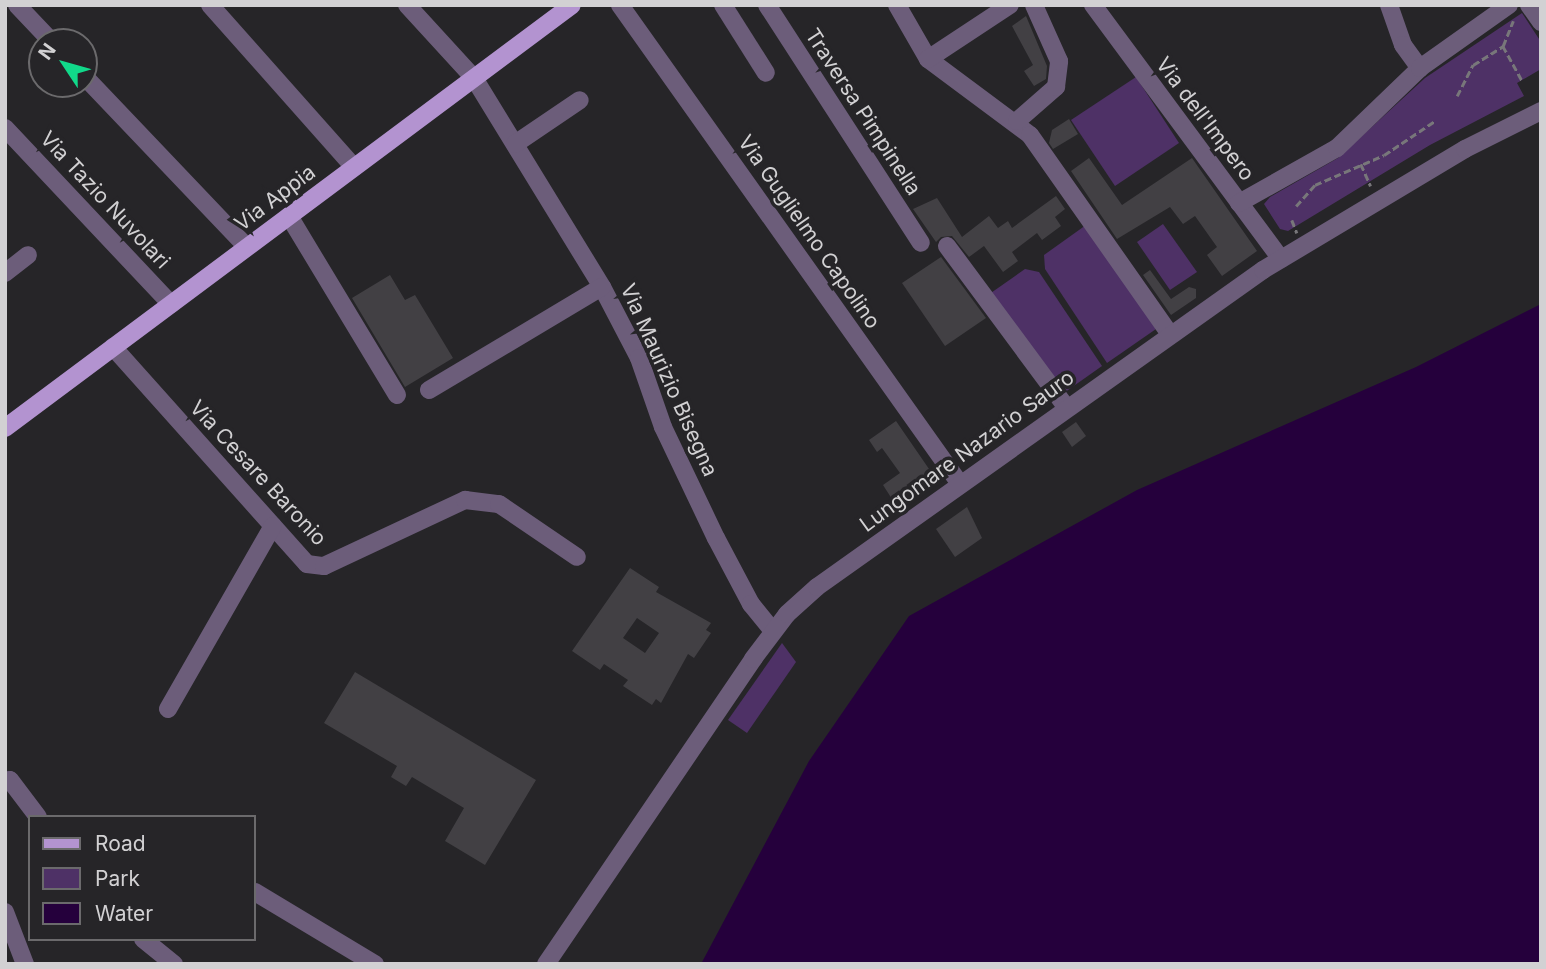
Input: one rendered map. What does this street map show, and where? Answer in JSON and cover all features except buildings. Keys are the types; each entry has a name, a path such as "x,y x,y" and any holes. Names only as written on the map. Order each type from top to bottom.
{"main road":[{"name":"Via Appia","path":"5,428 572,5"}],"street":[{"path":"16,5 38,28"},
{"path":"210,5 354,167"},
{"name":"Via Maurizio Bisegna","path":"407,5 474,78 603,287 639,358 663,427 716,538 751,604 773,631"},
{"name":"Via Guglielmo Capolino","path":"620,5 960,484"},
{"path":"723,5 765,73"},
{"name":"Traversa Pimpinella","path":"767,5 921,243"},
{"path":"897,5 928,59 1017,121 1051,164 1170,334"},
{"path":"928,59 1010,5"},
{"path":"1017,121 1056,88 1059,61 1034,5"},
{"name":"Via dell'Impero","path":"1093,5 1280,259"},
{"path":"1389,5 1403,45 1420,68"},
{"path":"1239,203 1337,148 1420,68 1517,9 1541,22"},
{"path":"98,91 247,247"},
{"path":"515,144 580,100"},
{"name":"Lungomare Nazario Sauro","path":"546,964 773,631 817,587 1066,407 1280,259 1541,111"},
{"name":"Via Tazio Nuvolari","path":"5,128 172,304"},
{"path":"289,216 397,395"},
{"path":"947,246 1066,407"},
{"path":"5,273 29,256"},
{"path":"429,390 603,287"},
{"name":"Via Cesare Baronio","path":"113,347 307,565 324,566 465,500 499,505 578,557"},
{"path":"168,709 273,526"},
{"path":"5,782 10,780 36,815"},
{"path":"256,893 375,964"},
{"path":"5,912 24,964"},
{"path":"145,941 174,964"}],"path":[{"path":"1457,96 1473,65 1503,47 1517,9"},
{"path":"1503,47 1522,80"},
{"path":"1296,206 1315,185 1408,141 1435,121"},
{"path":"1362,163 1377,202"}],"green space":[{"path":"1522,13 1541,42 1541,69 1517,83 1524,96 1430,145 1288,231 1280,229 1264,204 1270,197 1338,158 1425,78"},
{"path":"1136,77 1179,143 1115,186 1071,120"},
{"path":"1163,224 1197,272 1170,290 1137,242"},
{"path":"1086,225 1156,329 1107,363 1045,269 1044,255"},
{"path":"1025,269 1039,272 1102,366 1061,395 988,295"},
{"path":"782,643 796,662 747,733 728,720"}],"water":[{"path":"1541,304 1541,964 701,964 809,761 909,616 1137,490 1416,367"}]}
